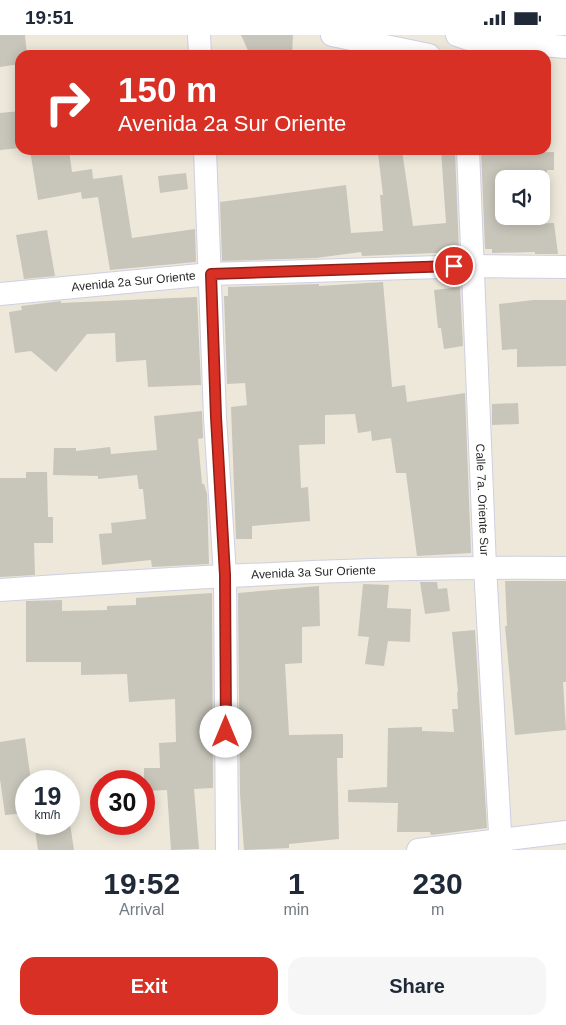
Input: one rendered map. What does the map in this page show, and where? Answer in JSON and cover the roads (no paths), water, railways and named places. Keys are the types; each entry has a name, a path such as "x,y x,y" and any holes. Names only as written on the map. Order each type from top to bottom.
{"street":[{"path":"198,35 200,50"},
{"path":"332,35 405,50"},
{"path":"465,36 566,47"},
{"path":"551,60 566,58"},
{"path":"204,155 225,575 227,850"},
{"name":"Calle 7a. Oriente Sur","path":"468,155 485,567 500,845"},
{"name":"Avenida 2a Sur Oriente","path":"0,294 211,274 473,266 566,267"},
{"name":"Avenida 3a Sur Oriente","path":"0,590 225,575 485,567 566,568"},
{"path":"418,850 500,845 566,832"}]}
